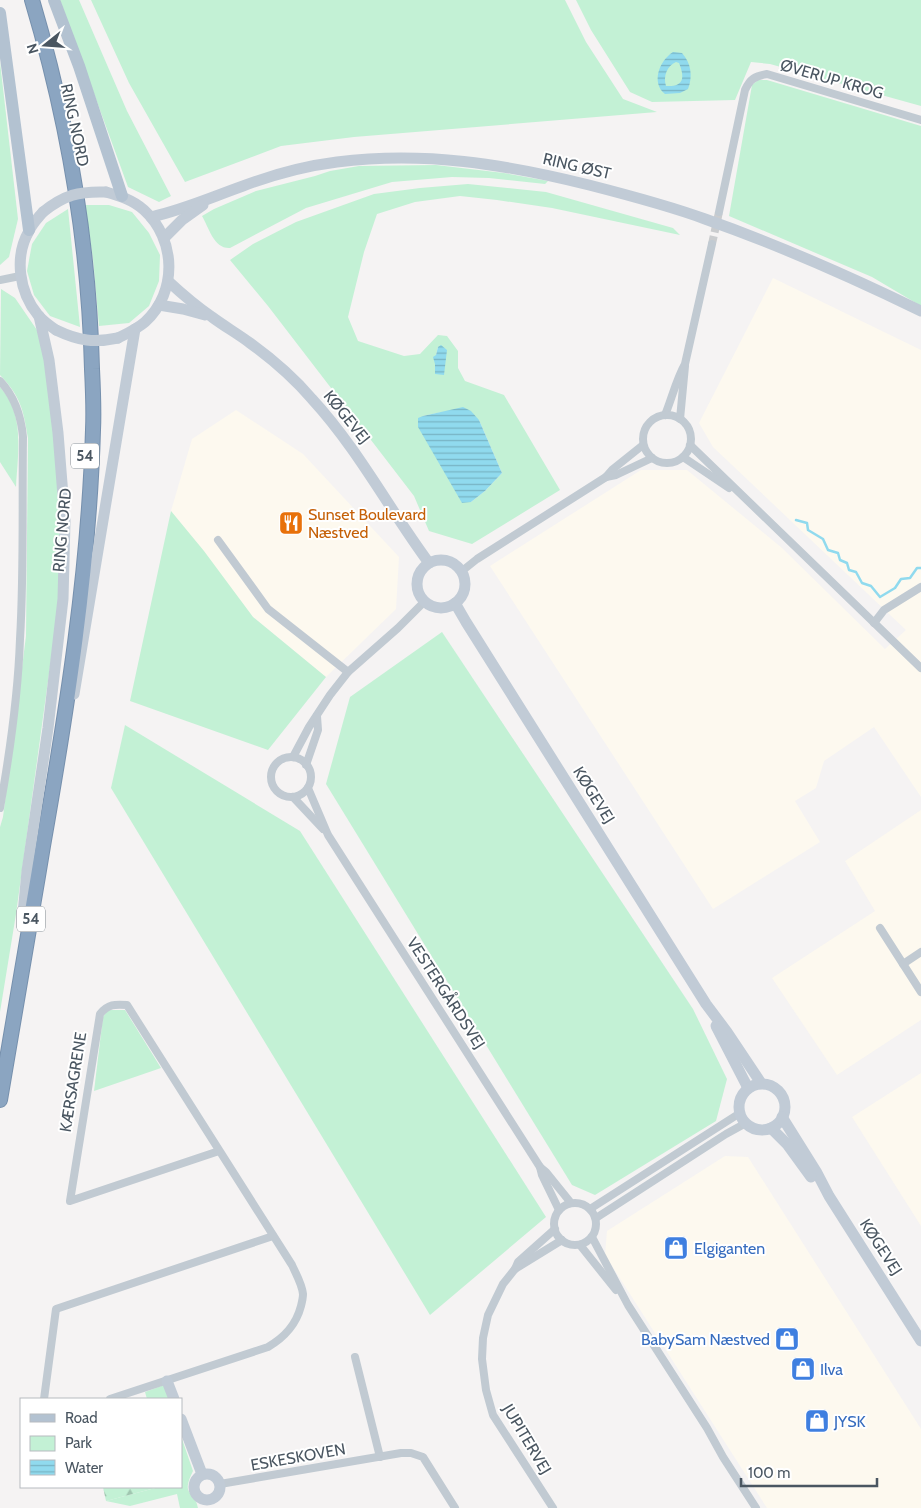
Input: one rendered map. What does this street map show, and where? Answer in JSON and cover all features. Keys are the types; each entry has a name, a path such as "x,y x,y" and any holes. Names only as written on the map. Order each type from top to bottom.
{"highway":[{"name":"RING NORD","path":"23,914 36,853 58,717 76,581 87,427 84,321 79,250 70,182 44,60 26,0"},
{"name":"54","path":"0,1100 62,739 83,582 94,428 91,322 85,249 63,117 32,0"},
{"name":"54","path":"0,1049 23,914"}],"main road":[{"path":"54,0 79,66 122,196"},
{"path":"0,13 29,230"},
{"name":"RING ØST","path":"151,217 167,214 243,186 288,172 335,162 382,158 429,158 476,162 546,174 704,218 807,259 921,311"},
{"path":"88,191 106,192 122,196 142,208 151,217 164,238 170,266 168,281 159,305 135,329 118,338 102,341 86,341 70,337 56,330 39,316 30,304 20,276 23,245 29,230 43,212 56,202 88,191"},
{"name":"RING ØST","path":"164,238 182,220 210,199"},
{"name":"KØGEVEJ","path":"168,281 212,317 257,349 312,398 352,447 429,563"},
{"name":"KØGEVEJ","path":"159,305 212,317"},
{"path":"23,914 63,599 65,521 58,433 49,360 39,316"},
{"path":"62,739 70,718 135,329"},
{"path":"447,560 453,562 462,571 465,588 460,599 455,603 440,608 434,607 422,597 418,588 418,578 422,570 429,563 447,560"},
{"name":"KØGEVEJ","path":"455,603 706,1004 761,1084"},
{"name":"KØGEVEJ","path":"706,1004 748,1088"},
{"path":"761,1084 774,1087 783,1097 785,1104 779,1121 771,1128 761,1130 750,1126 743,1118 739,1102 748,1088 761,1084"},
{"name":"KØGEVEJ","path":"782,1117 829,1196 921,1341"},
{"name":"KØGEVEJ","path":"771,1128 829,1196"},
{"path":"167,1381 174,1398"},
{"path":"182,1422 202,1474"},
{"path":"207,1473 216,1476 220,1484 218,1494 206,1504 198,1497 193,1486 196,1479 202,1474 207,1473"}],"street":[{"name":"ØVERUP KROG","path":"719,212 746,90 750,81 756,76 767,74 921,120"},
{"path":"680,419 685,364 712,244"},
{"path":"0,280 20,276"},
{"path":"665,415 685,364"},
{"path":"0,381 8,390 16,405 23,437 20,638 16,702 0,808"},
{"path":"665,415 680,419 689,430 691,437 688,451 683,457 671,463 652,458 643,445 645,428 657,417 665,415"},
{"path":"690,444 921,668"},
{"path":"462,571 477,559 606,477 612,469 643,445"},
{"path":"683,457 745,499"},
{"path":"606,477 616,475 652,458"},
{"path":"218,540 268,609 348,672"},
{"path":"874,623 884,610 921,587"},
{"path":"293,757 309,727 348,672 425,601"},
{"path":"306,765 318,730 317,716"},
{"path":"288,757 293,757 306,765 311,776 308,788 299,796 286,797 275,790 270,777 272,770 278,762 288,757"},
{"name":"VESTERGÅRDSVEJ","path":"308,788 328,834 540,1167 572,1203"},
{"name":"VESTERGÅRDSVEJ","path":"293,797 328,834"},
{"path":"880,928 921,992"},
{"path":"903,964 921,952"},
{"name":"KÆRSAGRENE","path":"113,1398 268,1347 292,1328 298,1316 303,1296 299,1280 292,1265 127,1005 118,1004 106,1007 100,1014 70,1201 219,1151"},
{"path":"590,1209 721,1126 743,1118"},
{"path":"596,1218 726,1134 743,1118"},
{"name":"VESTERGÅRDSVEJ","path":"540,1167 559,1210"},
{"path":"572,1203 582,1204 590,1209 596,1218 597,1225 592,1237 580,1245 567,1244 555,1229 554,1222 559,1210 572,1203"},
{"name":"JUPITERVEJ","path":"552,1508 494,1415 486,1390 482,1360 483,1338 488,1315 503,1284 518,1262 555,1229"},
{"path":"44,1398 56,1309 273,1236"},
{"path":"592,1237 628,1305 756,1508"},
{"name":"JUPITERVEJ","path":"515,1269 562,1240"},
{"path":"580,1245 628,1305"},
{"path":"355,1357 380,1457"},
{"name":"ESKESKOVEN","path":"220,1484 411,1453 423,1457 455,1508"}],"shaded area":[{"path":"773,278 921,350 921,797 874,727 824,761 816,788 795,801 820,842 713,909 490,566 641,470 687,470 782,548 885,649 906,630 713,447 699,423"},
{"path":"236,410 303,454 399,557 396,609 326,677 253,617 171,511 192,439"},
{"path":"921,810 921,1020 837,1075 772,978 875,911 845,861"},
{"path":"921,1073 921,1226 852,1117"},
{"path":"725,1156 748,1157 921,1429 921,1508 767,1508 605,1255 607,1231"}],"green space":[{"path":"60,0 79,0 127,111 171,196 159,202 128,187"},
{"path":"91,0 565,0 586,42 623,99 657,112 354,137 281,146 185,182 129,83"},
{"path":"576,0 921,0 921,106 770,64 751,62 735,100 652,102 630,92 591,30"},
{"path":"0,62 18,219 9,257 0,265"},
{"path":"758,80 767,80 921,126 921,306 872,277 729,216 752,85"},
{"path":"436,165 504,173 548,181 545,184 489,178 452,177 392,182 306,208 230,248 220,245 216,241 202,216 256,191 330,171 359,166"},
{"path":"468,184 546,192 673,228 680,235 552,208 460,196 415,202 377,214 364,252 348,317 358,341 404,356 420,354 438,335 447,336 458,351 458,368 465,381 504,395 560,490 472,544 429,531 414,496 268,306 230,260 253,244 296,222 374,194","holes":["438,347 444,375 436,369","442,412 479,420 502,473 485,491 471,502 423,416"]},
{"path":"85,205 109,205 132,212 149,233 160,255 159,281 149,306 129,323 99,326 93,259"},
{"path":"68,209 80,327 50,316 34,295 27,271 32,244 46,223"},
{"path":"1,289 15,298 39,333 45,360 55,436 61,522 59,601 16,914 0,1012 0,827 3,817 26,636 28,438 17,397 0,375"},
{"path":"0,387 8,398 17,422 16,487 0,462"},
{"path":"171,511 204,551 253,617 326,677 268,750 130,701"},
{"path":"442,632 693,1009 727,1079 716,1121 595,1195 572,1185 326,784 350,697"},
{"path":"125,725 300,831 546,1217 430,1315 111,788"},
{"path":"108,1010 125,1010 161,1068 94,1091 103,1017"},
{"path":"164,1385 169,1398 147,1398 145,1392"},
{"path":"182,1439 193,1471 189,1479 188,1489 198,1508 180,1508 177,1494 130,1506 106,1501 155,1488 182,1488"},
{"path":"103,1488 155,1488 106,1501"}],"water":[{"path":"673,52 682,53 689,65 690,79 688,89 680,93 665,94 658,84 658,72 668,56","holes":["676,62 679,63 682,80 676,85 666,86 665,75 668,69"]},
{"path":"441,345 447,350 444,375 435,374 433,357"},
{"path":"463,407 471,411 479,420 502,473 485,491 471,502 462,503 418,427 418,418"}],"waterway":[{"path":"796,520 807,523 808,530 823,539 828,550 838,553 840,560 847,563 849,570 856,572 862,583 871,586 880,597 895,588 901,579 910,578 917,568 921,568"}],"tunnel":[{"path":"712,244 719,212"}],"place":[{"name":"Sunset Boulevard Næstved","path":"291,523"},
{"name":"Elgiganten","path":"676,1248"},
{"name":"BabySam Næstved","path":"787,1339"},
{"name":"Ilva","path":"803,1369"},
{"name":"JYSK","path":"817,1421"}]}
